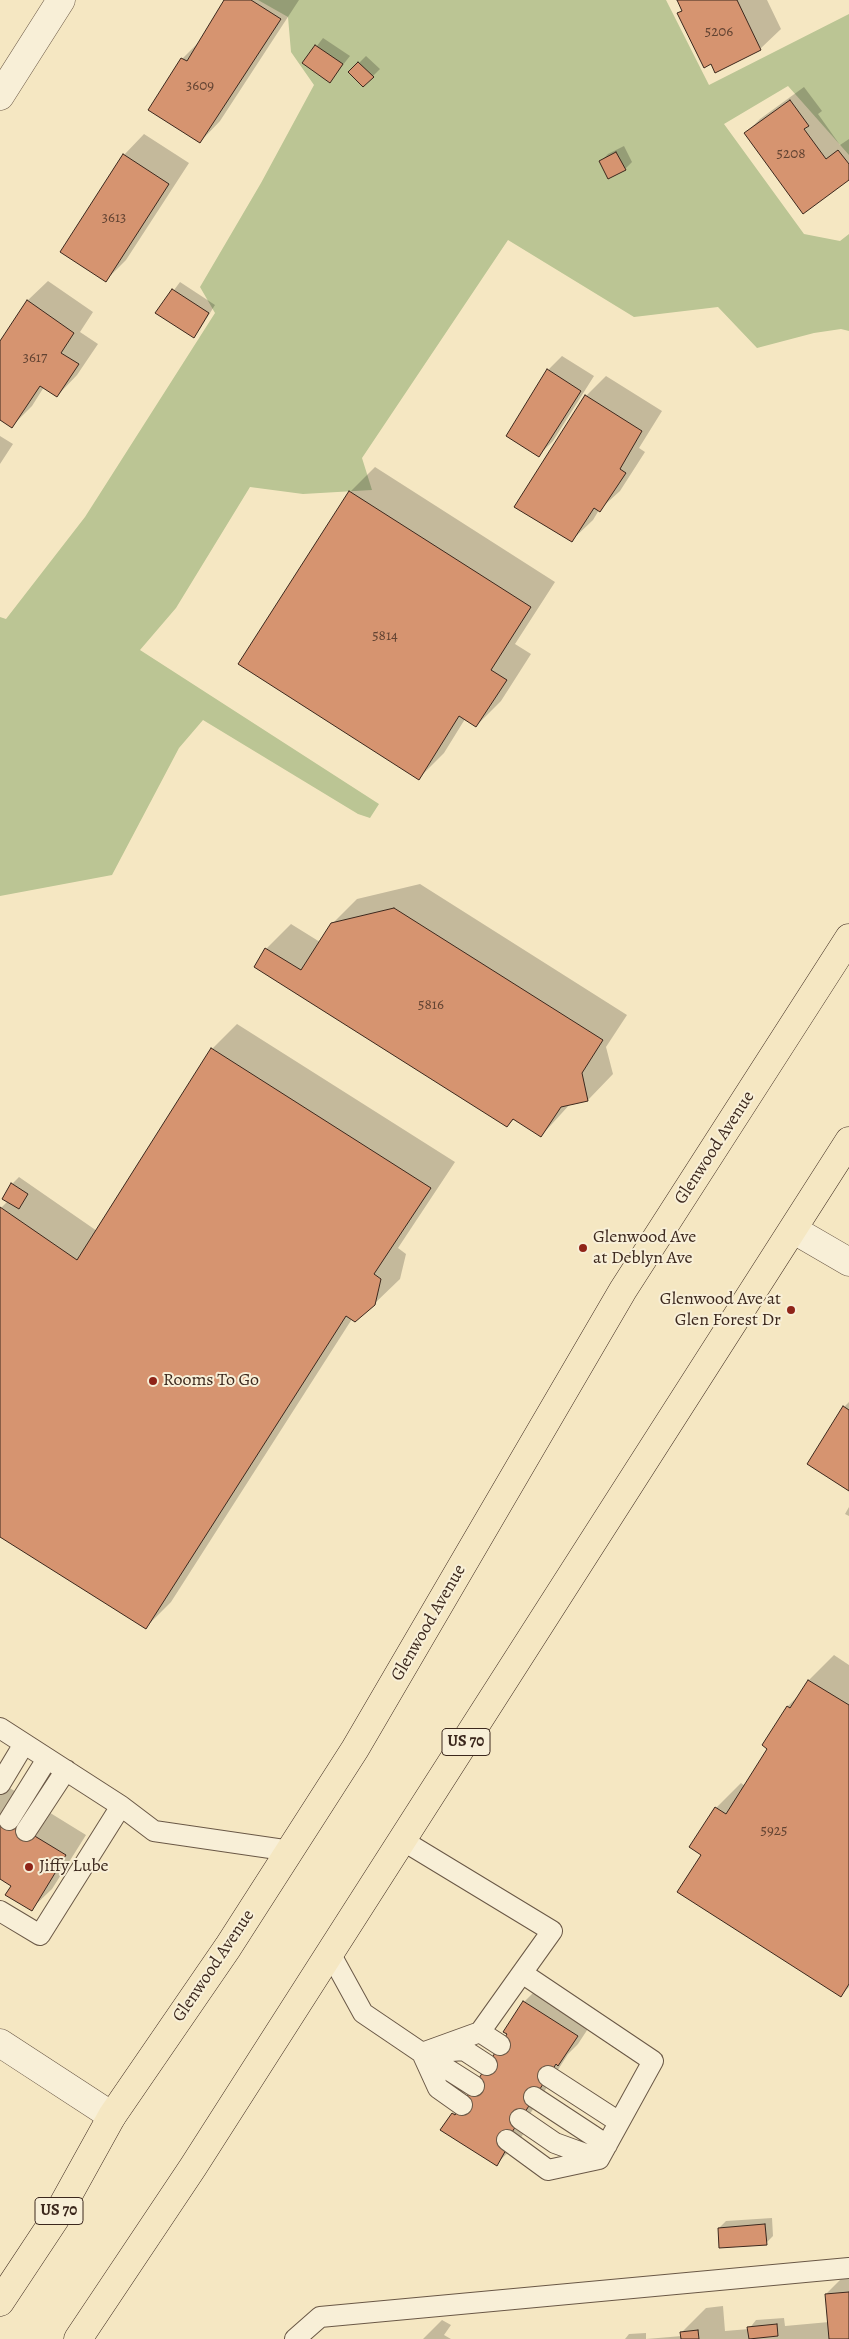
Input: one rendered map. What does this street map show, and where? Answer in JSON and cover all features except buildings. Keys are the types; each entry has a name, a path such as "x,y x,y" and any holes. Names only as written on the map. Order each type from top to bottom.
{"highway":[{"name":"Glenwood Avenue","path":"0,2302 55,2219 112,2116 290,1850 355,1749 622,1290 849,938"},
{"name":"US 70","path":"78,2339 193,2167 794,1230 849,1141"}],"street":[{"path":"0,96 60,0"},
{"path":"794,1230 849,1262"},
{"path":"0,2043 112,2116"}],"lane":[{"path":"1,1732 66,1770 121,1806 154,1831 290,1850"},
{"path":"0,1784 24,1744"},
{"path":"9,1820 47,1759"},
{"path":"26,1831 66,1770"},
{"path":"0,1910 40,1935 121,1806"},
{"path":"402,1840 552,1931 480,2032 422,2053"},
{"path":"330,1952 363,2013 474,2086"},
{"path":"508,2140 548,2170 603,2152 653,2062 522,1973"},
{"path":"480,2032 500,2045"},
{"path":"422,2053 464,2050 487,2065"},
{"path":"422,2053 438,2088 462,2105"},
{"path":"548,2076 620,2122"},
{"path":"534,2097 603,2152"},
{"path":"520,2119 555,2143 603,2152"},
{"path":"295,2339 320,2317 849,2268"}],"green space":[{"path":"258,0 666,0 709,85 849,14 849,155 788,86 724,124 804,234 840,241 849,234 849,331 841,329 814,333 757,348 718,307 634,317 508,240 362,458 372,490 303,494 250,487 176,608 140,650 379,804 370,818 358,814 203,720 179,748 112,875 0,896 0,617 6,619 85,517 215,313 200,287 261,183 314,85 291,52 288,17"}],"place":[{"name":"Glenwood Ave at Deblyn Ave","path":"583,1248"},
{"name":"Glenwood Ave at Glen Forest Dr","path":"791,1310"},
{"name":"Rooms To Go","path":"153,1381"},
{"name":"Jiffy Lube","path":"29,1867"}]}
